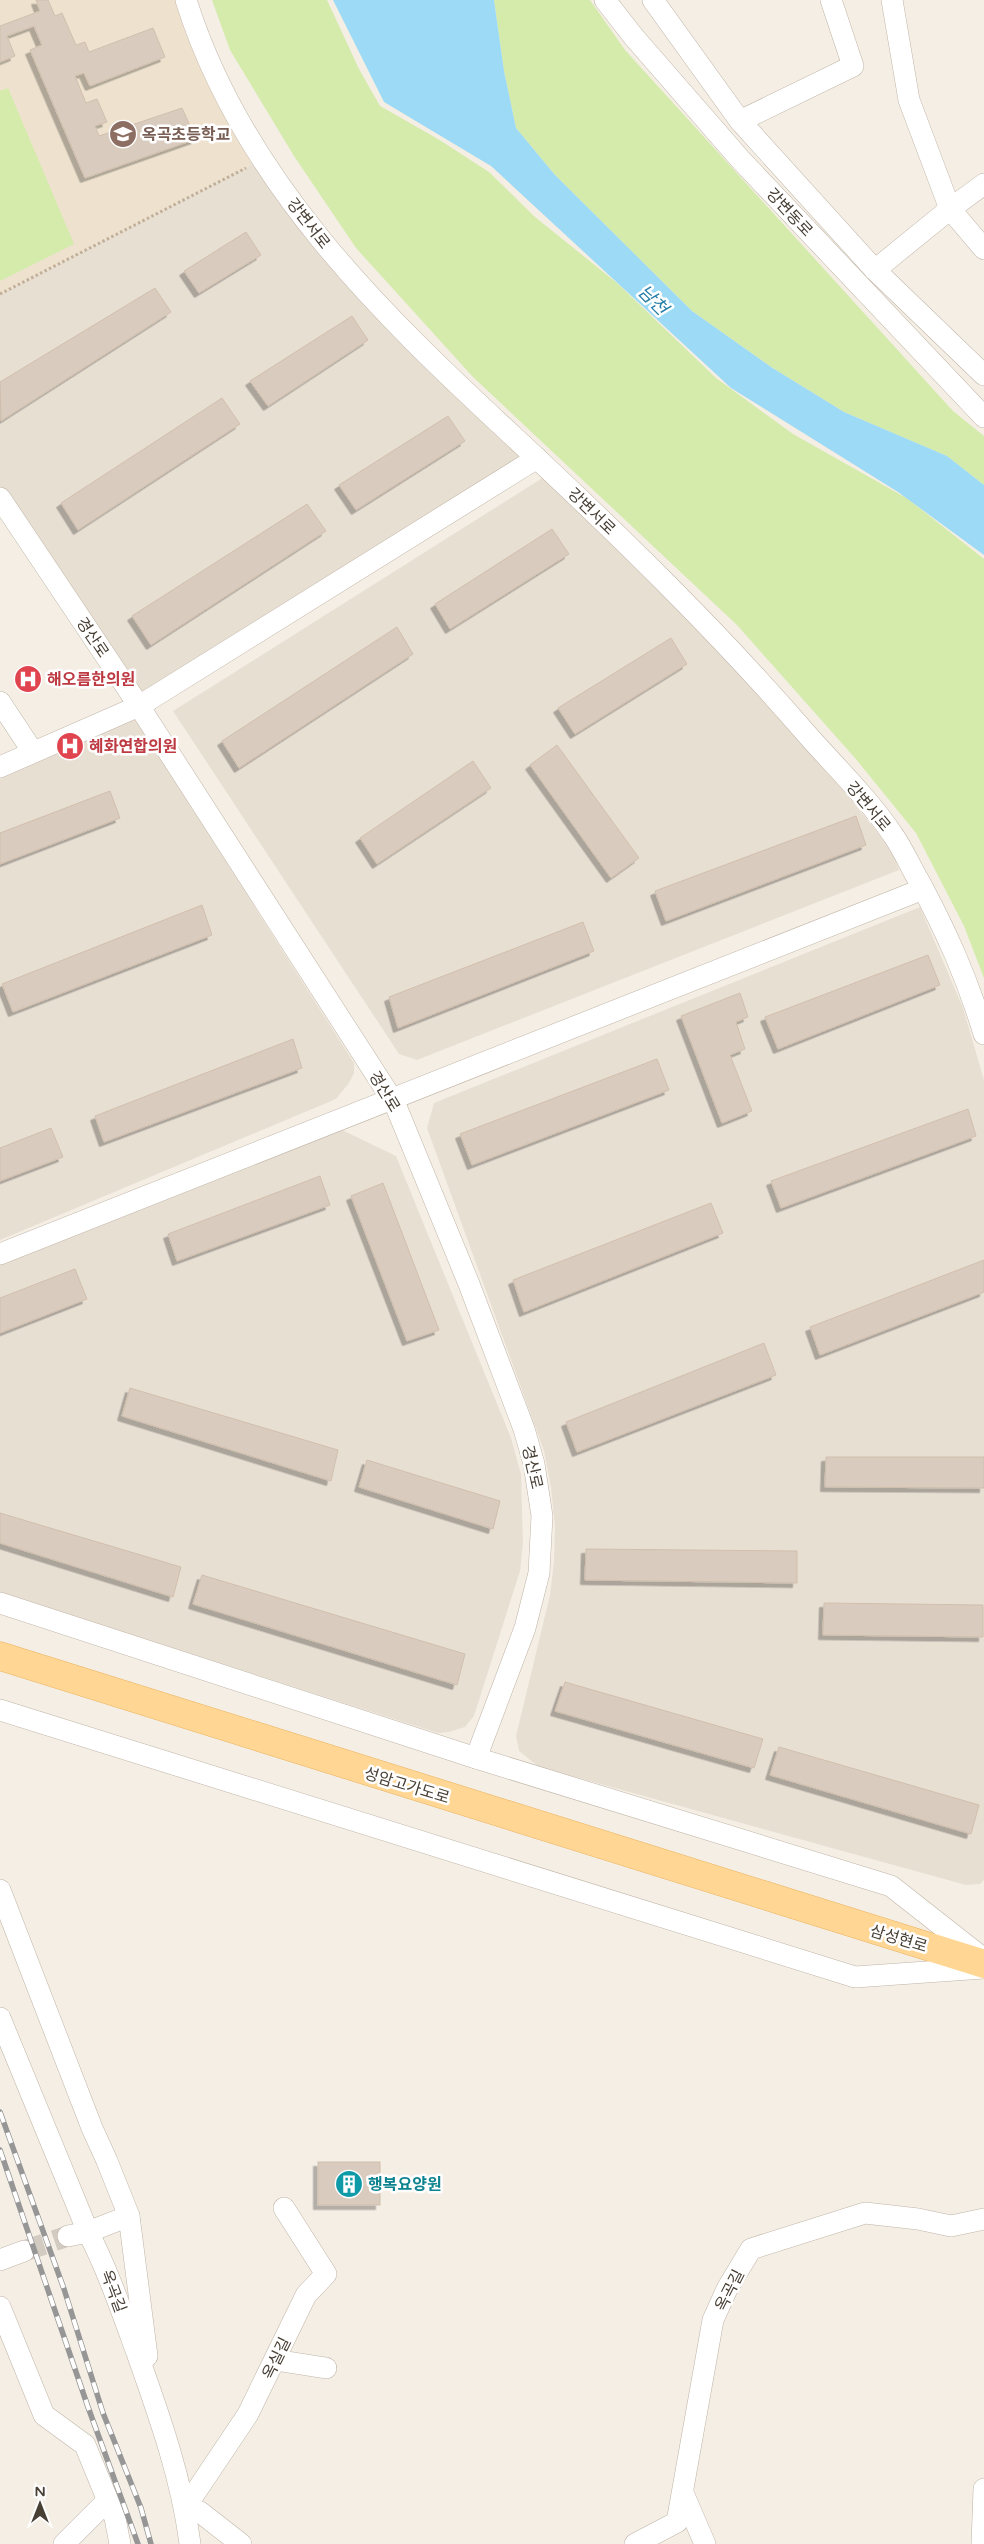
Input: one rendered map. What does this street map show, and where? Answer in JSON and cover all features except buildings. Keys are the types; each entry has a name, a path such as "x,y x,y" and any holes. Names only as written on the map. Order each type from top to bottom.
{"main road":[{"name":"성암고가도로","path":"0,1656 813,1912"},
{"name":"삼성현로","path":"813,1912 984,1964"}],"street":[{"name":"강변서로","path":"186,0 197,36 231,109 262,160 312,231 417,347 537,458 690,605 775,696 894,835 947,932 971,992 984,1034"},
{"name":"강변동로","path":"605,0 633,36 740,158 984,417"},
{"path":"654,0 740,121 875,270 984,375"},
{"path":"740,121 853,66 831,0"},
{"path":"892,0 910,100 950,209 984,249"},
{"path":"875,270 984,184"},
{"path":"0,767 139,706 537,458"},
{"name":"경산로","path":"0,498 139,706 396,1104 469,1284 524,1429 534,1464 540,1499 542,1539 539,1573 525,1628 476,1758"},
{"path":"0,702 33,752"},
{"path":"0,1254 923,889"},
{"path":"0,1602 476,1758 891,1886 984,1959"},
{"path":"0,1710 855,1977 984,1968"},
{"path":"0,1890 92,2128 129,2216 152,2396"},
{"name":"옥곡길","path":"0,2018 88,2232 105,2265 152,2396 186,2508 190,2544"},
{"name":"옥실길","path":"186,2508 248,2414 306,2295 326,2274 284,2208"},
{"name":"옥곡길","path":"636,2544 677,2522 714,2320 727,2289 751,2249 865,2213 918,2219 951,2226 984,2219"},
{"path":"68,2236 88,2232 129,2216"},
{"path":"0,2260 24,2251"},
{"path":"0,2307 44,2415 85,2445 115,2518 120,2544"},
{"path":"275,2360 326,2368"},
{"path":"982,2544 984,2489"},
{"path":"683,2492 705,2544"},
{"path":"64,2544 107,2501"},
{"path":"186,2508 200,2512 241,2544"}],"path":[{"path":"0,294 262,160"}],"shaded area":[{"name":"옥곡초등학교","path":"0,0 186,0 262,159 0,294"},
{"path":"262,159 312,231 537,458 134,708 0,501 0,294"},
{"path":"544,477 770,702 875,829 893,855 899,870 417,1060 399,1054 173,711"},
{"path":"135,719 354,1063 354,1073 349,1083 336,1099 0,1240 0,779"},
{"path":"920,907 963,1008 984,1080 984,1880 980,1884 966,1885 539,1767 519,1751 516,1736 550,1595 554,1562 555,1527 551,1487 544,1451 427,1128 434,1103"},
{"path":"342,1130 396,1156 511,1438 521,1474 523,1542 520,1571 474,1716 465,1727 449,1732 438,1733 0,1593 0,1265"}],"green space":[{"path":"212,0 327,0 359,69 380,106 438,139 489,172 535,217 617,283 716,378 793,434 908,499 984,559 984,978 964,926 916,833 855,758 737,625 473,377 356,248 294,156 230,50"},
{"path":"494,0 590,0 625,50 953,411 984,436 984,485 947,456 844,412 771,367 692,311 555,175 516,128 504,71"},
{"path":"8,88 74,244 0,281 0,91"}],"water":[{"name":"남천","path":"333,0 494,0 504,71 516,128 555,175 692,311 771,367 844,412 947,456 984,485 984,555 898,492 731,388 491,166 384,102"}],"tunnel":[{"path":"24,2251 68,2236"}],"railway":[{"path":"0,2112 64,2289 103,2413 141,2508 151,2544"},
{"path":"0,2150 88,2407 138,2544"}],"place":[{"name":"옥곡초등학교","path":"123,134"},
{"name":"해오름한의원","path":"28,679"},
{"name":"혜화연합의원","path":"70,746"},
{"name":"행복요양원","path":"349,2184"}]}
